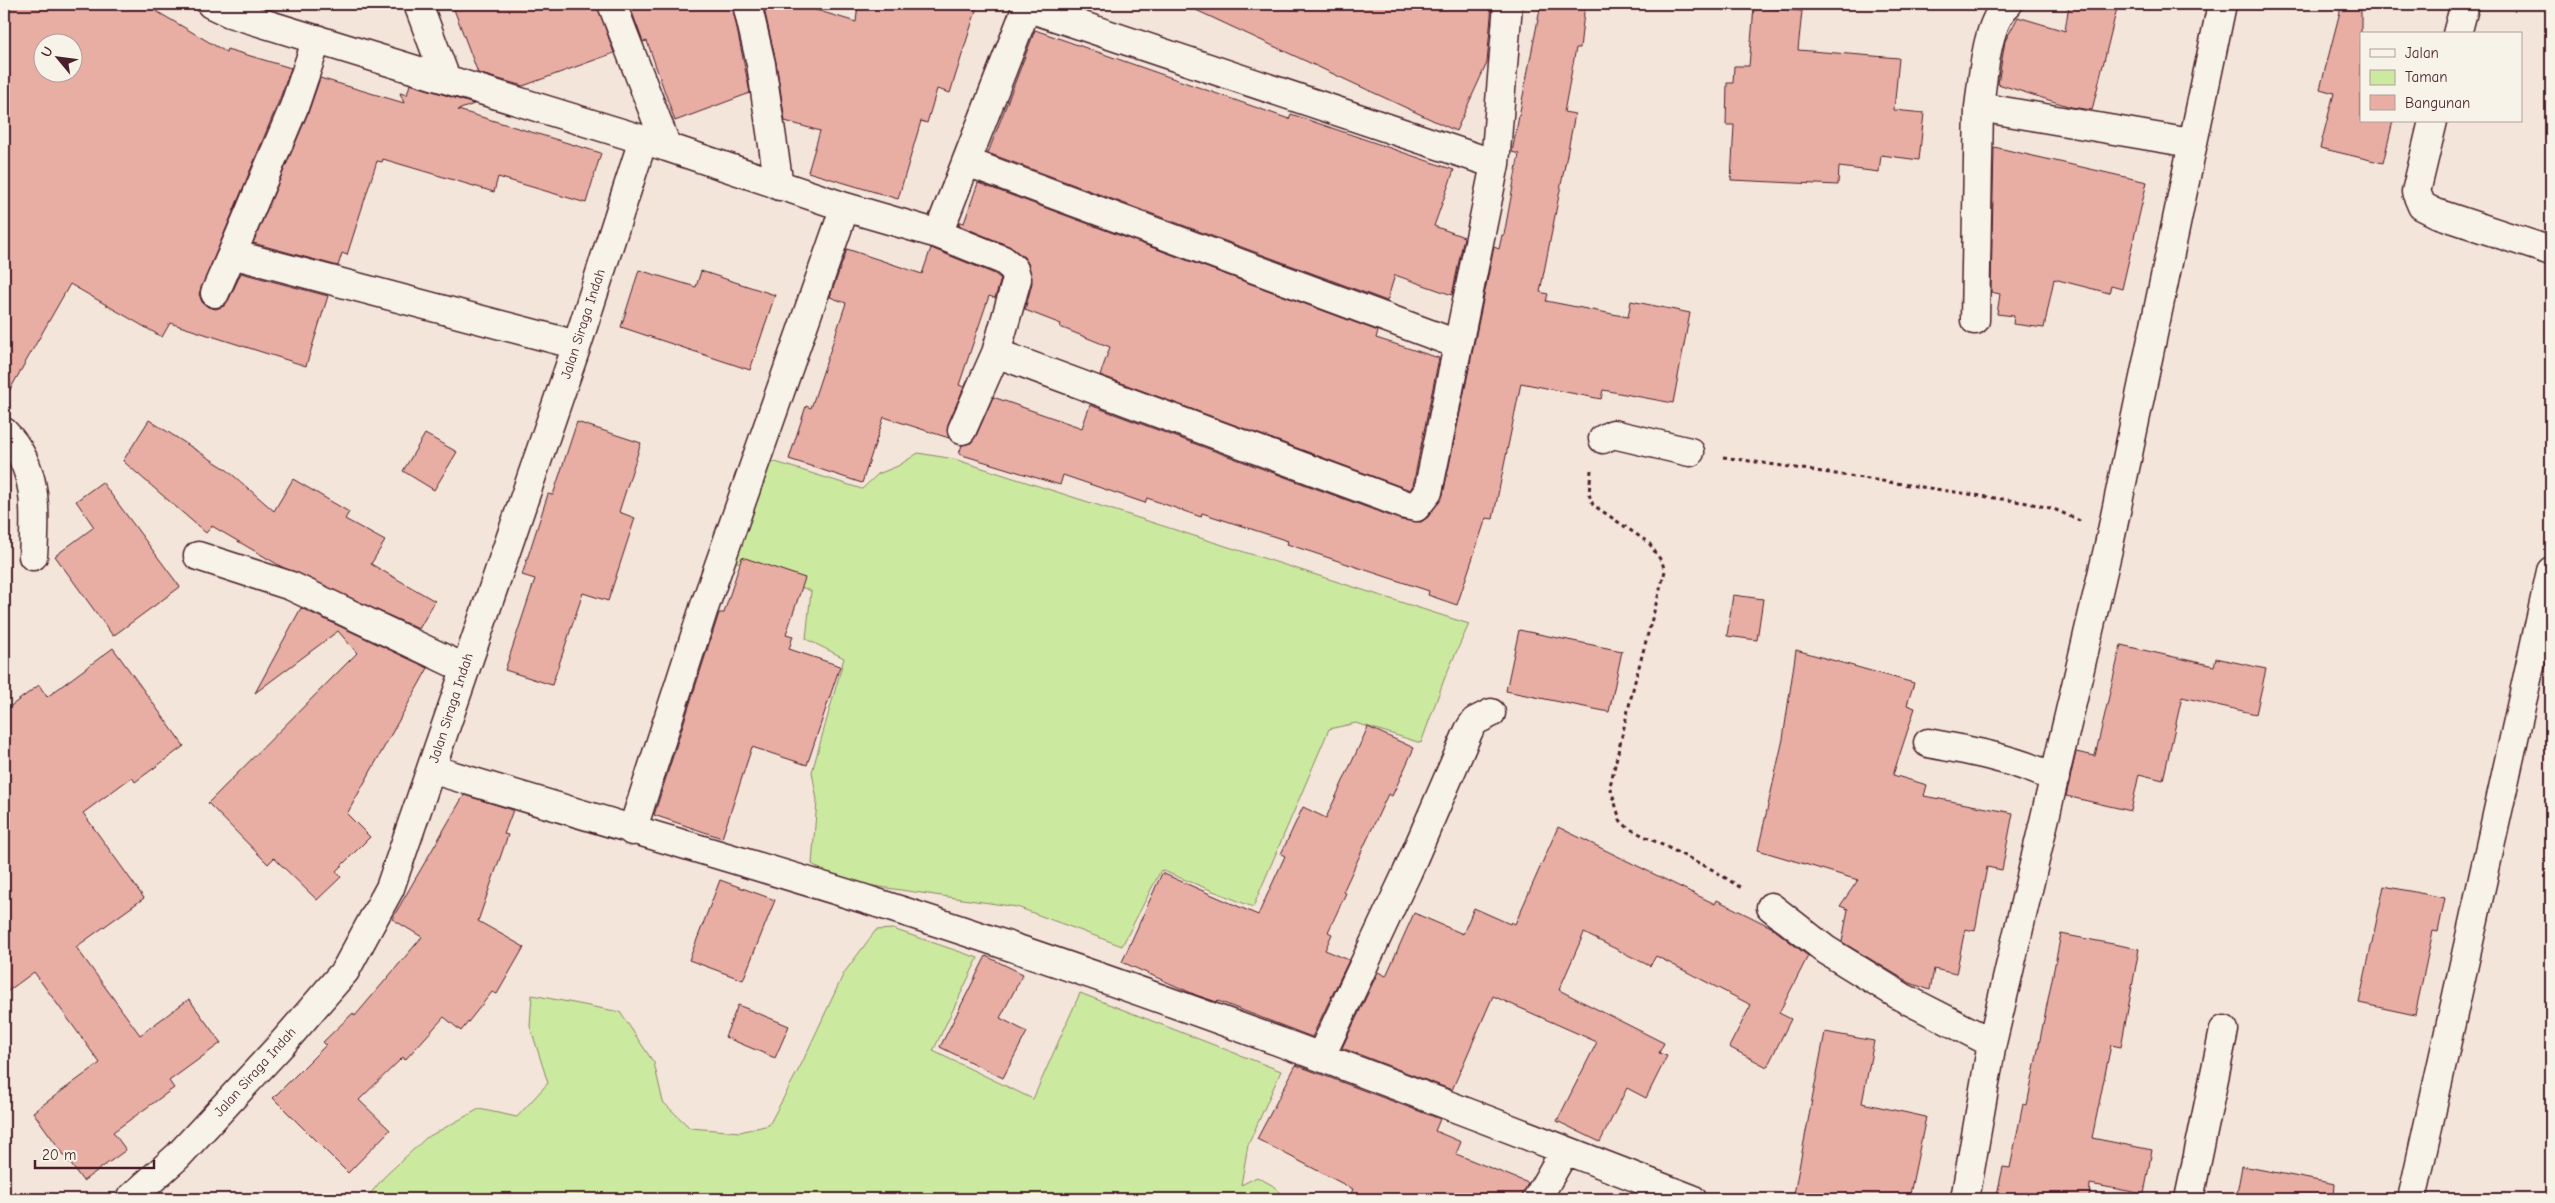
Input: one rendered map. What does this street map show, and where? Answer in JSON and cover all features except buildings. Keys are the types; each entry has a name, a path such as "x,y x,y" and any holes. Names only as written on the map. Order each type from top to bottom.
{"street":[{"path":"418,4 446,79"},
{"path":"612,4 655,144"},
{"path":"747,4 760,64 779,186"},
{"path":"996,352 1406,506 1416,507 1428,492 1495,164 1508,4"},
{"path":"1975,320 1979,107 1989,45 2000,10 2008,4"},
{"path":"1965,1199 1992,1043 2109,545 2222,4"},
{"path":"2458,32 2465,4"},
{"path":"938,234 1027,6 1495,164"},
{"path":"222,7 317,39 655,144 845,207 938,234 1003,260 1014,269 1017,279 996,352 962,430"},
{"path":"215,293 294,107 317,39"},
{"path":"1979,107 2192,143"},
{"path":"2433,122 2416,192 2422,206 2436,214 2551,251"},
{"name":"Jalan Siraga Indah","path":"130,1199 185,1150 281,1045 345,971 390,888 576,345 655,144"},
{"path":"966,162 1457,344"},
{"path":"632,831 704,608 845,207"},
{"path":"232,254 576,345"},
{"path":"4,432 18,449 35,493 33,556"},
{"path":"1603,439 1613,434 1690,452"},
{"path":"198,556 291,586 464,668"},
{"path":"2412,1199 2551,571"},
{"path":"1321,1056 1407,874 1469,730 1475,721 1491,713"},
{"path":"1928,744 1989,754 2033,768 2055,778"},
{"path":"431,769 632,831 874,902 1321,1056 1692,1199"},
{"path":"1771,907 1826,950 1894,992 1992,1043"},
{"path":"2189,1199 2224,1030"},
{"path":"1537,1199 1565,1150"}],"path":[{"path":"1603,439 1594,451 1589,482 1590,501 1593,505 1649,543 1662,562 1665,571 1634,685 1610,786 1616,809 1620,820 1628,828 1713,870 1771,907"},
{"path":"1690,452 2028,503 2054,509 2078,520 2109,545"}],"green space":[{"path":"918,453 954,459 1469,624 1445,677 1421,743 1356,723 1329,729 1253,907 1161,870 1122,946 1017,907 839,881 812,864 817,800 812,772 844,658 806,639 811,591 732,560 769,460 862,489 878,474 898,466"},
{"path":"893,929 978,958 933,1051 1033,1099 1080,993 1281,1071 1248,1145 1241,1185 1257,1177 1272,1185 1288,1199 366,1199 384,1177 426,1138 479,1109 517,1117 548,1083 530,1026 532,995 620,1012 654,1063 663,1102 690,1128 740,1132 769,1125 801,1065 844,973 876,930"}]}
